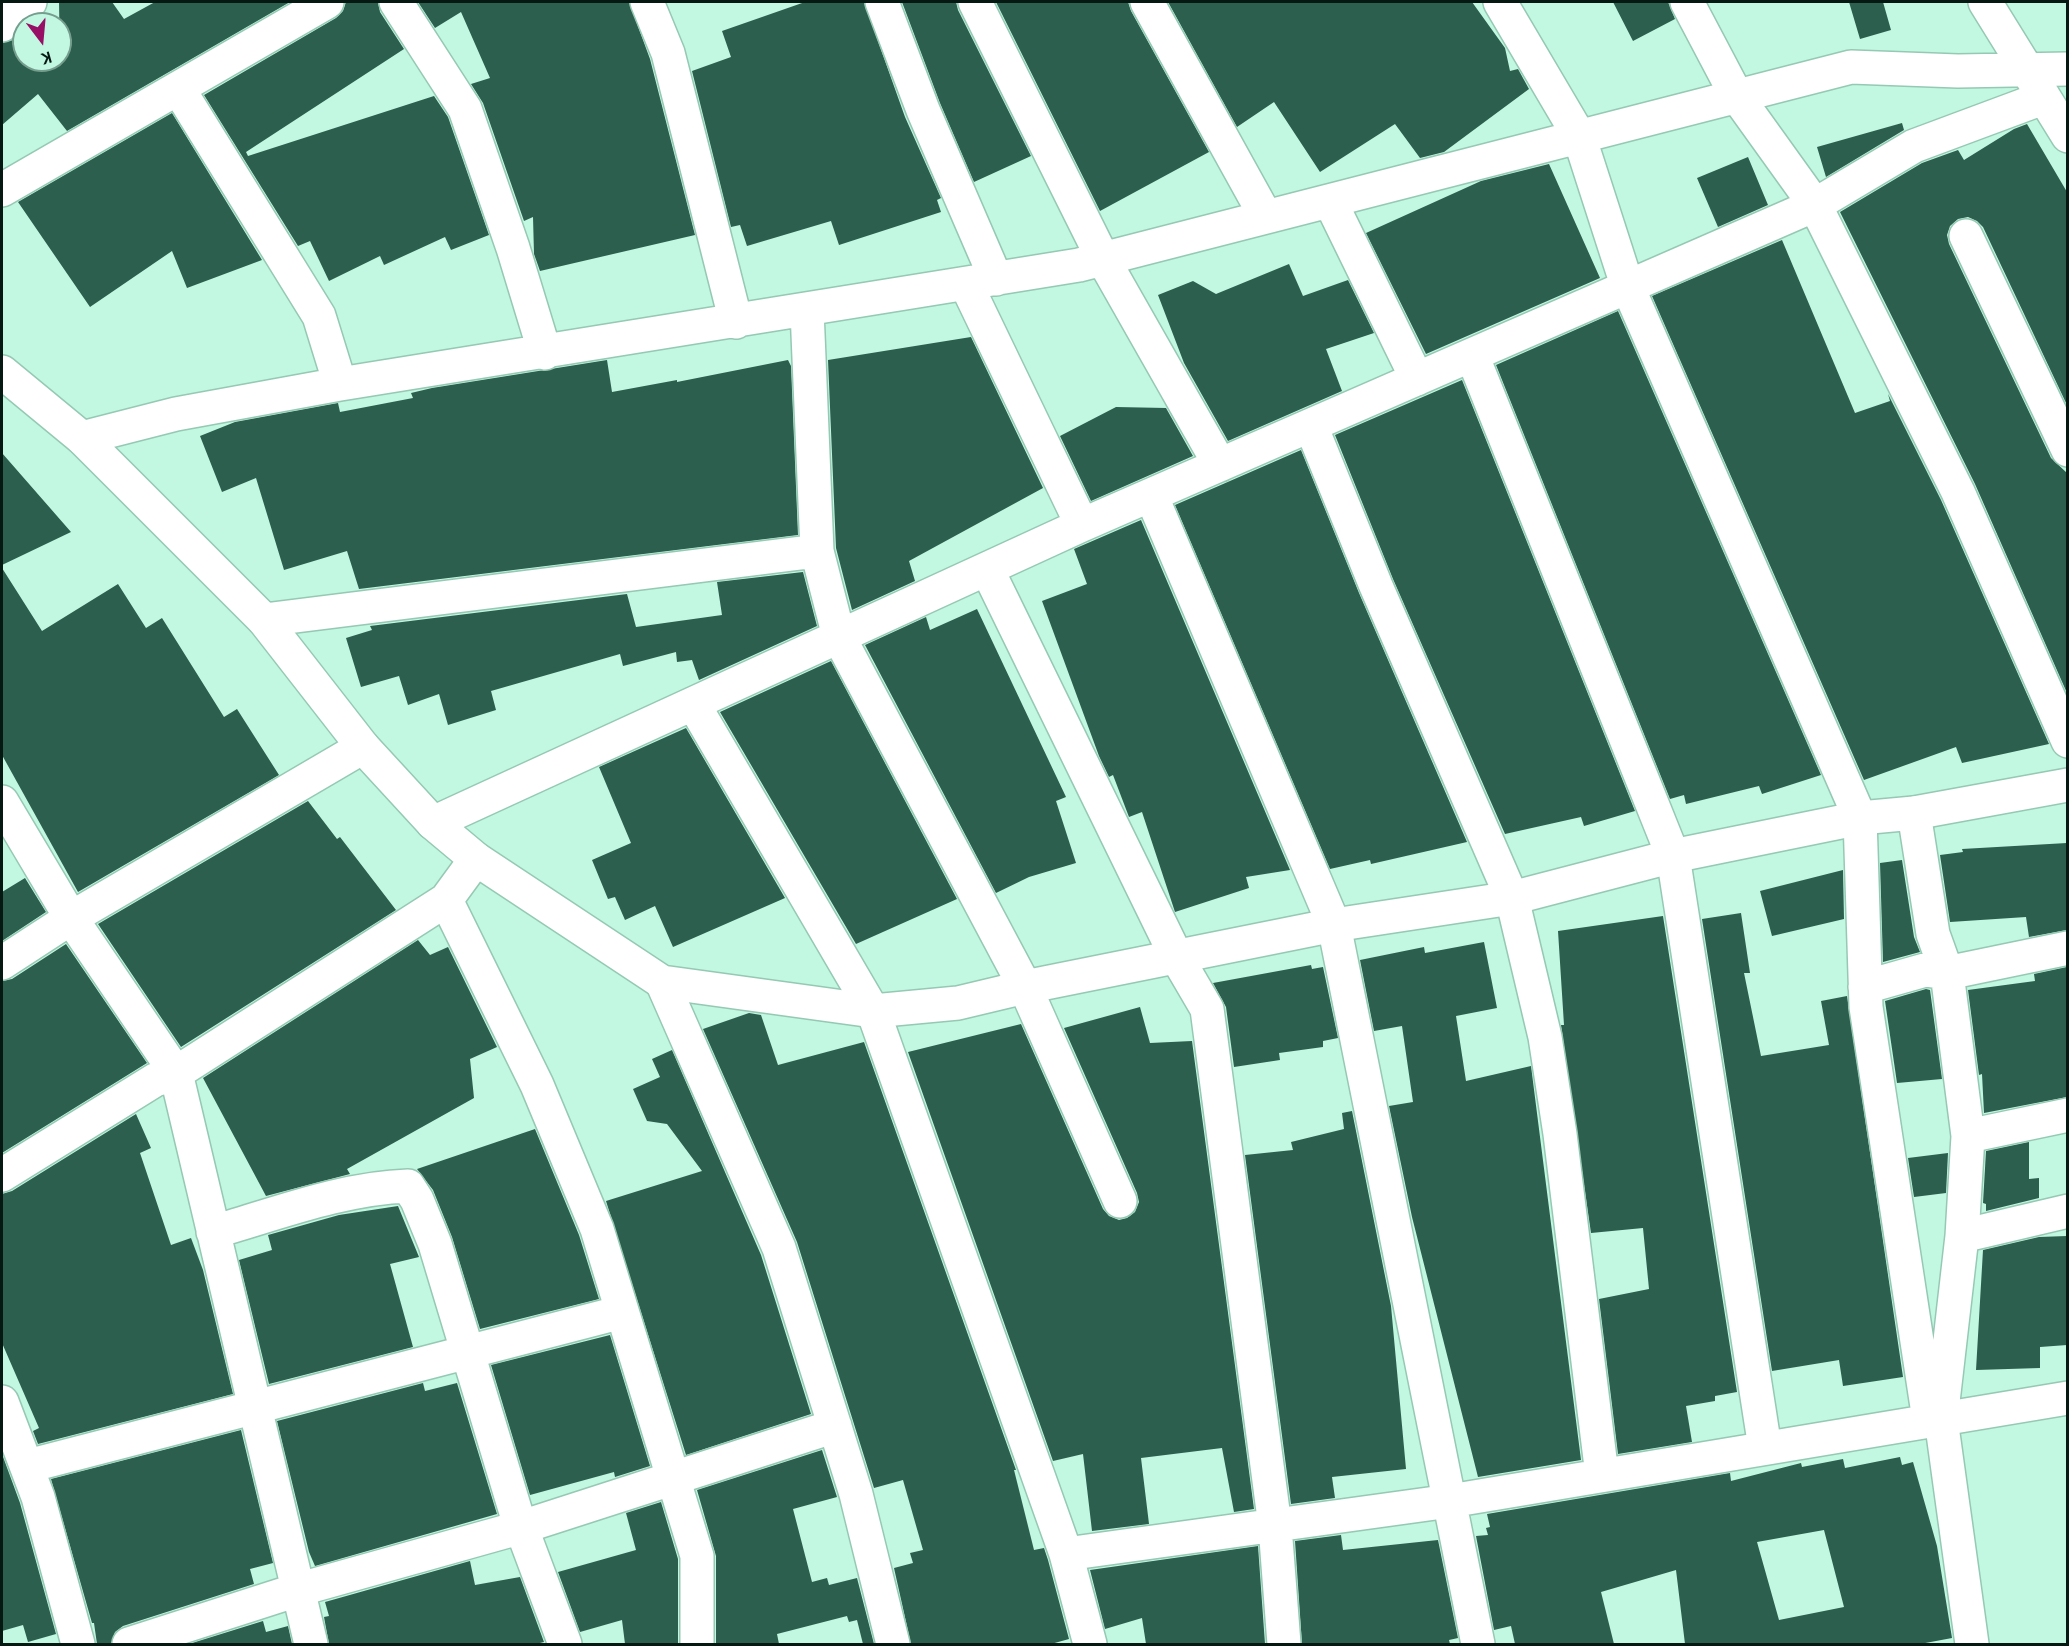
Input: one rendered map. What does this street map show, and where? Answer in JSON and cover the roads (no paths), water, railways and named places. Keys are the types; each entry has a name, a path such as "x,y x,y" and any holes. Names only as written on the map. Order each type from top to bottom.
{"street":[{"path":"2,25 30,2"},
{"path":"2,190 327,2"},
{"path":"396,2 465,109 513,248 545,353"},
{"path":"647,2 668,53 736,322"},
{"path":"882,2 923,110 981,281 1082,525"},
{"path":"975,2 1103,259 1220,465"},
{"path":"1148,2 1266,217"},
{"path":"1500,2 1579,136 1627,285 1860,818 1866,1007 1972,1644"},
{"path":"1688,2 1736,95 1815,205 1958,492 2067,741"},
{"path":"1985,2 2067,136"},
{"path":"82,438 176,414 340,384 736,322 1103,259 1851,67 2035,85"},
{"path":"434,823 1082,525 1472,356 1627,285 1815,205 1914,146 2067,69"},
{"path":"178,88 319,316 340,384"},
{"path":"1330,201 1417,379"},
{"path":"1966,236 2067,450"},
{"path":"807,310 817,551 839,636 1024,987 1120,1201"},
{"path":"1472,356 1673,856 1765,1448"},
{"path":"2,372 82,438 264,620 363,747 434,823 476,859 662,982 873,1011 958,1003 1024,987 1334,925 1512,898 1673,856 1860,818 1914,813 2067,785"},
{"path":"1311,426 1376,586 1512,898 1545,1037 1560,1134 1602,1475"},
{"path":"1151,495 1334,925 1478,1644"},
{"path":"264,620 817,551"},
{"path":"987,569 1176,956 1207,1009 1275,1526 1284,1644"},
{"path":"693,705 873,1011 1066,1554 1090,1644"},
{"path":"2,963 71,918 363,747"},
{"path":"2,802 71,918 176,1073 311,1644"},
{"path":"1914,813 1933,934 1947,973 1968,1136 1962,1236 1935,1419"},
{"path":"2,1175 155,1080 176,1073 446,900 476,859"},
{"path":"446,900 537,1085 597,1229 697,1556 697,1644"},
{"path":"1866,987 1925,970 1947,973 2067,948"},
{"path":"662,982 778,1248 856,1494 893,1644"},
{"path":"1968,1136 2067,1115"},
{"path":"213,1232 314,1203 386,1187 408,1186 417,1200 435,1244 522,1527 565,1644"},
{"path":"1962,1236 2067,1211"},
{"path":"28,1466 622,1312"},
{"path":"1066,1554 1449,1501 2067,1398"},
{"path":"2,1401 28,1466 78,1644"},
{"path":"129,1644 297,1590 522,1527 835,1426"}]}
